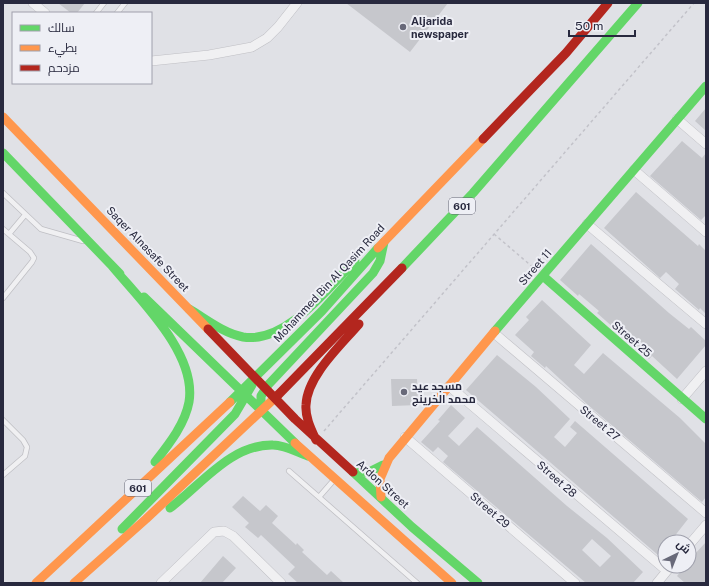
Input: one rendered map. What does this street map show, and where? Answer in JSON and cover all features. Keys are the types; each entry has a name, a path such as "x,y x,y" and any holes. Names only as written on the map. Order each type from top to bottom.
{"main road":[{"name":"Mohammed Bin Al Qasim Road","path":"254,378 322,311 384,241 566,54 608,3"},
{"name":"601","path":"74,583 109,550 146,519 261,412 397,273 473,194 638,3"},
{"path":"473,194 480,177 491,162 580,64 580,56 566,54"},
{"name":"Street 11","path":"381,497 379,480 383,465 405,437 706,86"},
{"name":"Saqer Alnasafe Street","path":"3,117 274,399"},
{"path":"3,153 112,266 243,395 334,480 452,583"},
{"path":"189,309 229,332 240,336 251,337 274,334 294,321 365,252 384,241"},
{"path":"261,412 260,404 265,389 373,273 380,261 384,241"},
{"path":"94,530 114,505 154,463 170,443 185,418 190,393 189,372 180,350 112,266"},
{"path":"316,440 309,426 305,409 305,400 311,382 382,295 397,273"},
{"name":"Street 25","path":"543,276 706,419"},
{"path":"109,550 122,530 232,417 243,395 254,378"},
{"name":"601","path":"36,583 243,395"},
{"name":"Ardon Street","path":"274,399 316,440 381,497 412,527 478,583"},
{"path":"146,519 173,506 231,458 246,448 260,445 283,446 308,456"},
{"path":"354,473 369,472 383,465"},
{"path":"401,539 409,539 413,531 412,527"},
{"path":"425,560 427,551 436,548"}],"street":[{"path":"33,3 44,12"},
{"path":"152,61 209,55 252,47 267,38 297,3"},
{"path":"677,119 706,144"},
{"path":"634,170 706,232"},
{"path":"587,224 706,324"},
{"name":"Street 27","path":"494,333 706,513"},
{"path":"682,399 706,371"},
{"name":"Street 28","path":"449,386 657,558"},
{"name":"Street 29","path":"405,437 575,583"},
{"path":"697,536 706,525"},
{"path":"161,583 214,532 224,531 234,536 281,583"},
{"path":"657,583 664,574"}],"lane":[{"path":"97,12 104,3"},
{"path":"118,12 125,3"},
{"path":"3,163 14,164"},
{"path":"3,193 41,229 90,243"},
{"path":"9,234 25,215"},
{"path":"3,229 30,252 34,258 3,298"},
{"path":"3,420 23,440 27,447 25,456 3,475"},
{"path":"289,471 417,583"},
{"path":"319,497 334,480"}],"path":[{"path":"316,440 694,3"},
{"path":"494,234 543,276"}],"building":[{"path":"58,3 85,3 78,12 70,12"},
{"name":"Aljarida newspaper","path":"346,3 448,3 410,52"},
{"path":"706,108 706,131 695,121"},
{"path":"682,141 702,158 706,153 706,215 701,220 650,176"},
{"path":"636,192 698,246 699,244 706,251 706,314 700,308 699,310 675,289 679,284 666,272 660,278 604,228"},
{"path":"591,244 669,313 689,329 691,327 706,341 706,345 677,379 652,356 649,359 597,313 599,311 579,294 578,296 560,280"},
{"path":"542,300 591,345 574,365 584,374 603,353 680,418 706,444 706,497 702,502 588,405 546,366 545,368 531,356 534,352 515,335 529,320 526,317"},
{"path":"497,355 536,387 570,419 554,437 565,447 577,433 570,427 575,421 688,519 676,534 657,534 657,554 466,390"},
{"name":"مسجد عيد محمد الخرينج","path":"391,379 417,379 418,405 392,406"},
{"path":"451,405 465,418 448,436 459,446 477,427 567,506 607,538 643,572 633,583 586,583 443,462 448,456 438,447 433,452 421,442 440,421 438,420","holes":["592,539 611,556 600,567 582,550"]},
{"path":"243,496 260,511 266,505 278,516 272,523 296,545 297,543 304,550 302,552 327,575 331,571 344,583 298,583 288,574 295,567 261,535 258,538 245,527 249,523 232,507"},
{"path":"706,542 706,583 685,583 677,576 679,574 697,574 697,552"},
{"path":"223,556 236,568 222,583 200,583"}],"traffic: fast":[{"path":"402,268 473,193 638,3"},
{"path":"495,331 706,86"},
{"path":"3,153 120,274"},
{"path":"261,412 261,396 268,385 373,273 380,261 384,242"},
{"path":"230,402 322,311 378,248"},
{"path":"189,309 215,325 236,335 243,337 259,337 275,332 305,312 355,261"},
{"path":"112,266 151,312 176,347 184,365 189,384 189,402 184,418 176,434 155,462"},
{"path":"543,276 706,419"},
{"path":"144,297 295,443"},
{"path":"122,529 235,414 252,385"},
{"path":"170,508 217,468 230,458 244,451 258,446 277,445 308,456"},
{"path":"354,473 369,472 383,465"},
{"path":"353,472 412,527 478,583"}],"traffic: slow":[{"path":"3,117 208,329"},
{"path":"378,248 483,139"},
{"path":"381,497 380,479 389,458 495,331"},
{"path":"74,583 146,519 278,395"},
{"path":"36,583 230,402"},
{"path":"295,443 452,583"}],"traffic: jam":[{"path":"483,139 566,53 608,3"},
{"path":"278,395 402,268"},
{"path":"316,440 306,414 308,394 312,383 318,372 359,324"},
{"path":"208,329 295,419 353,472"}],"place":[{"name":"Aljarida newspaper","path":"403,27"},
{"name":"مسجد عيد محمد الخرينج","path":"404,392"}]}
